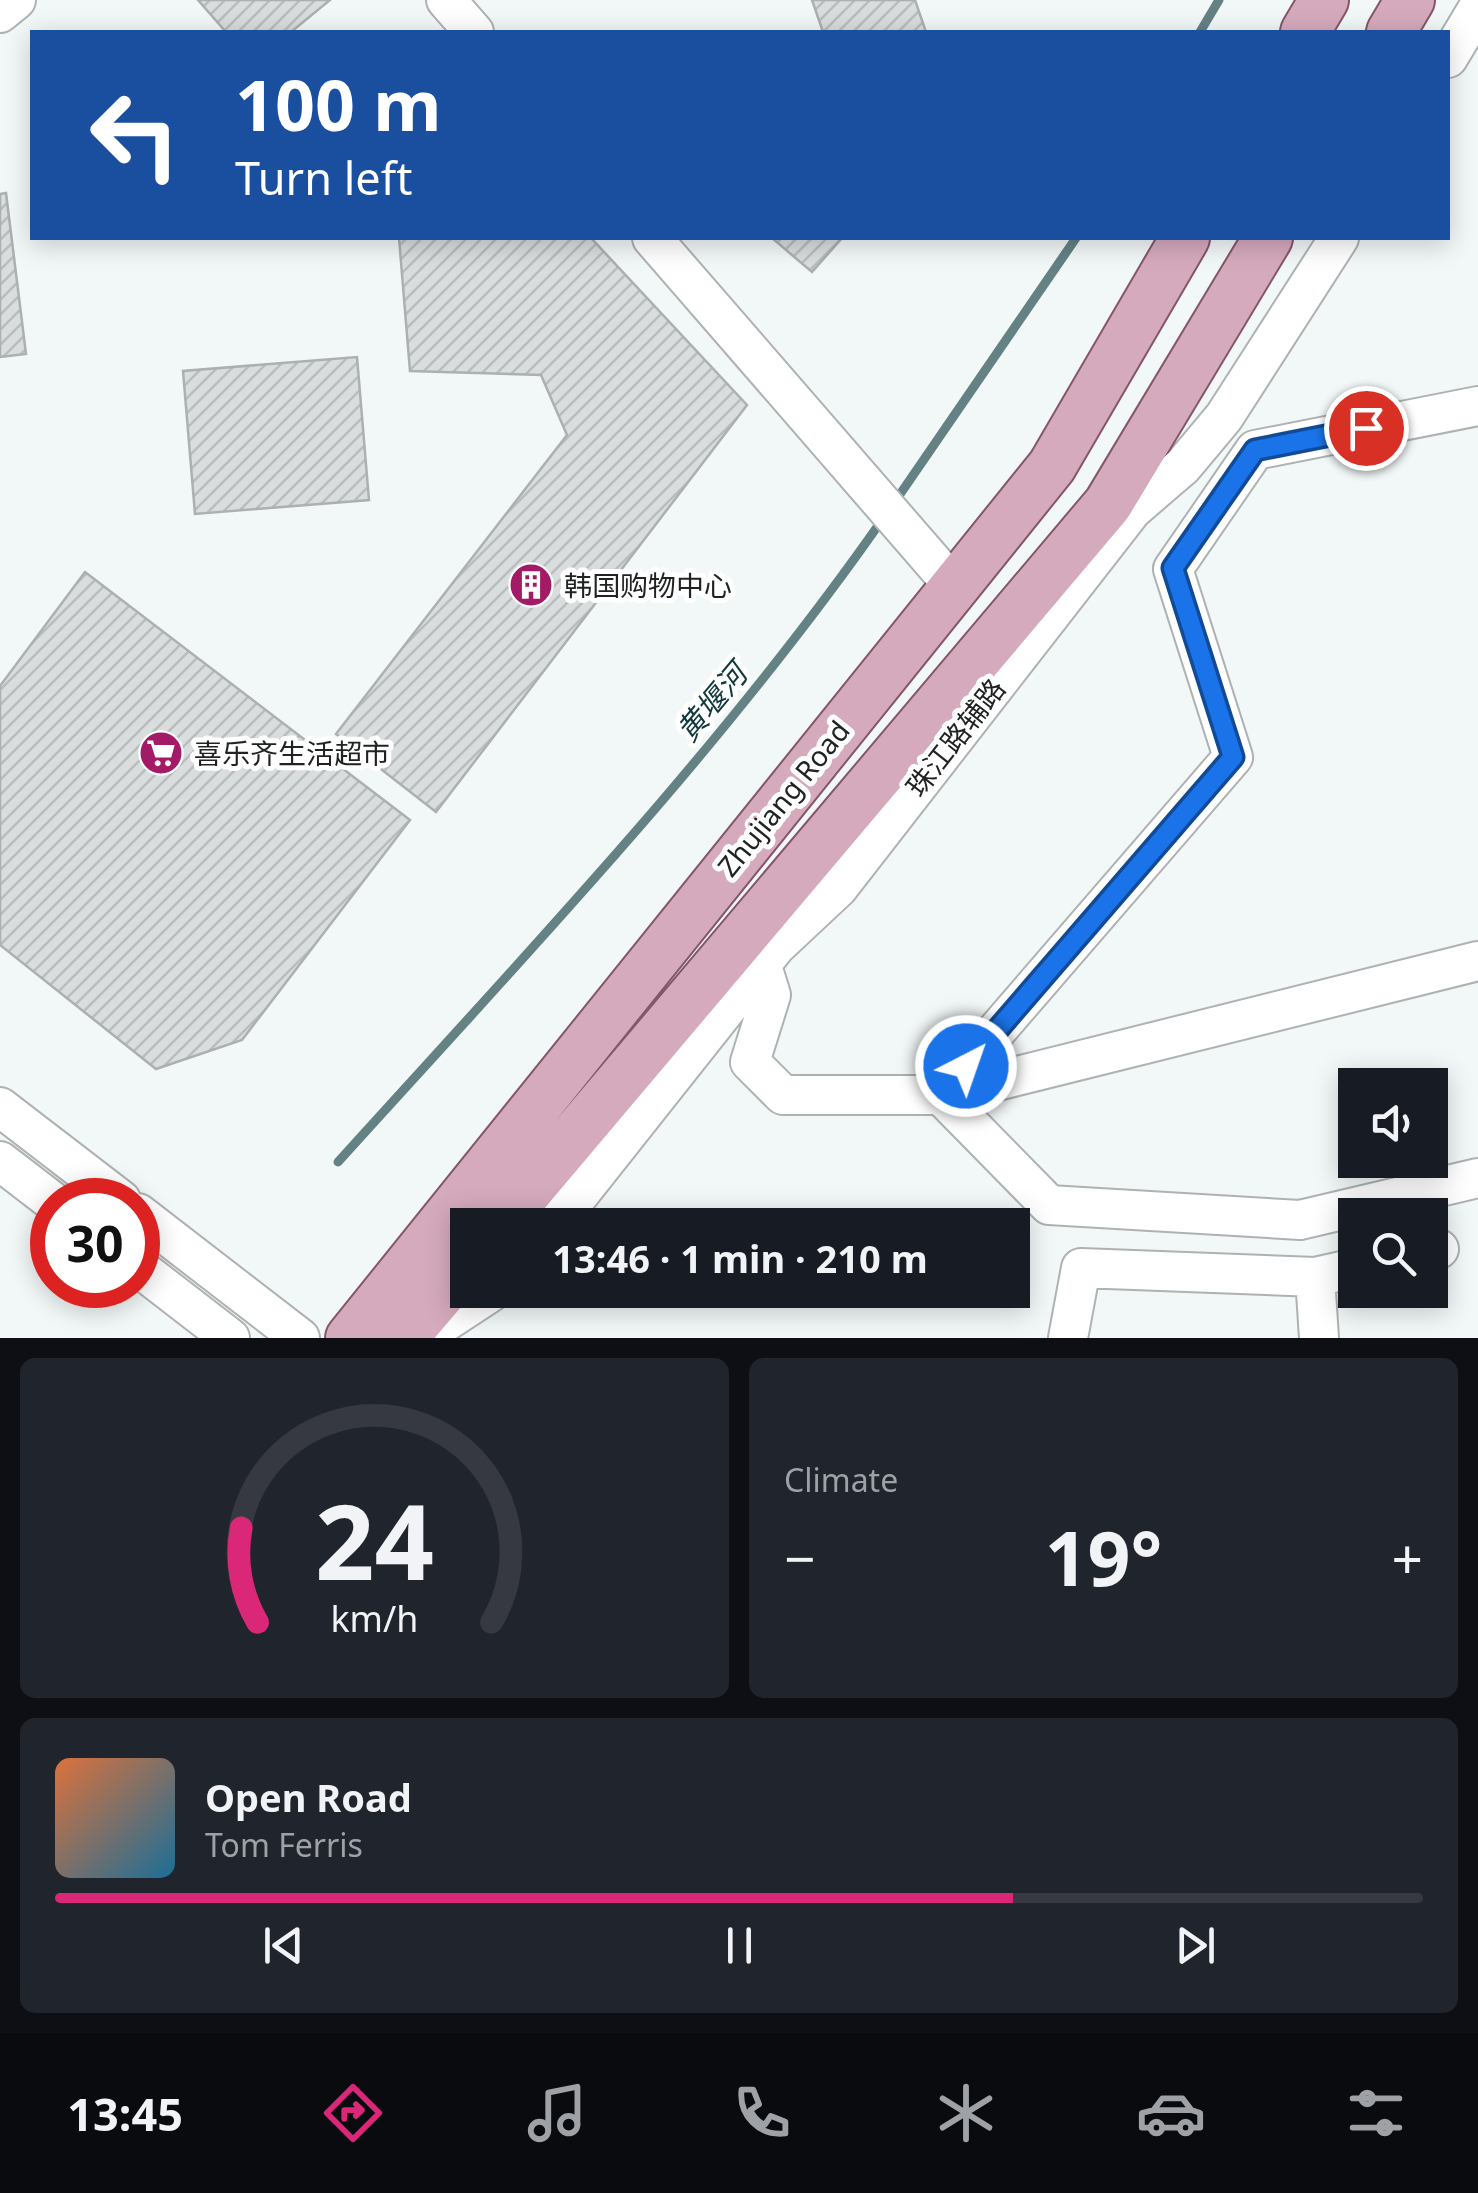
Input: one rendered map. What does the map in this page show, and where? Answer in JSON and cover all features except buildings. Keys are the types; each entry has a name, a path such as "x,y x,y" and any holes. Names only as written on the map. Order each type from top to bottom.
{"main road":[{"path":"1306,30 1324,0"},
{"path":"1392,30 1410,0"},
{"name":"Zhujiang Road","path":"350,1338 1052,466 1184,240"},
{"name":"Zhujiang Road","path":"512,1208 1108,504 1267,240"},
{"path":"403,1338 450,1283"}],"street":[{"path":"0,13 16,0"},
{"path":"446,0 472,30"},
{"path":"1450,55 1478,8"},
{"path":"654,240 953,585"},
{"name":"珠江路辅路","path":"569,1208 776,946 838,888 1132,510 1182,466 1224,417 1338,240"},
{"path":"941,1095 1233,757 1173,568 1255,450 1478,406"},
{"path":"762,966 771,996 750,1062 784,1096 941,1095 1478,961"},
{"path":"941,1095 1048,1205 1300,1220 1478,1178"},
{"path":"0,1106 93,1178"},
{"path":"0,1161 30,1184"},
{"path":"160,1230 300,1338"},
{"path":"1068,1338 1081,1268 1315,1277 1338,1272"},
{"path":"1315,1277 1320,1338"},
{"path":"160,1284 230,1338"},
{"path":"421,1338 467,1308"}],"waterway":[{"name":"黄堰河","path":"1201,30 1219,0"},
{"name":"黄堰河","path":"894,503 1075,240"},
{"name":"黄堰河","path":"338,1162 689,769 756,688 882,520"}],"place":[{"name":"韩国购物中心","path":"531,585"},
{"name":"喜乐齐生活超市","path":"161,753"}],"route":[{"path":"966,1066 1233,757 1173,568 1255,450 1366,428"}]}
